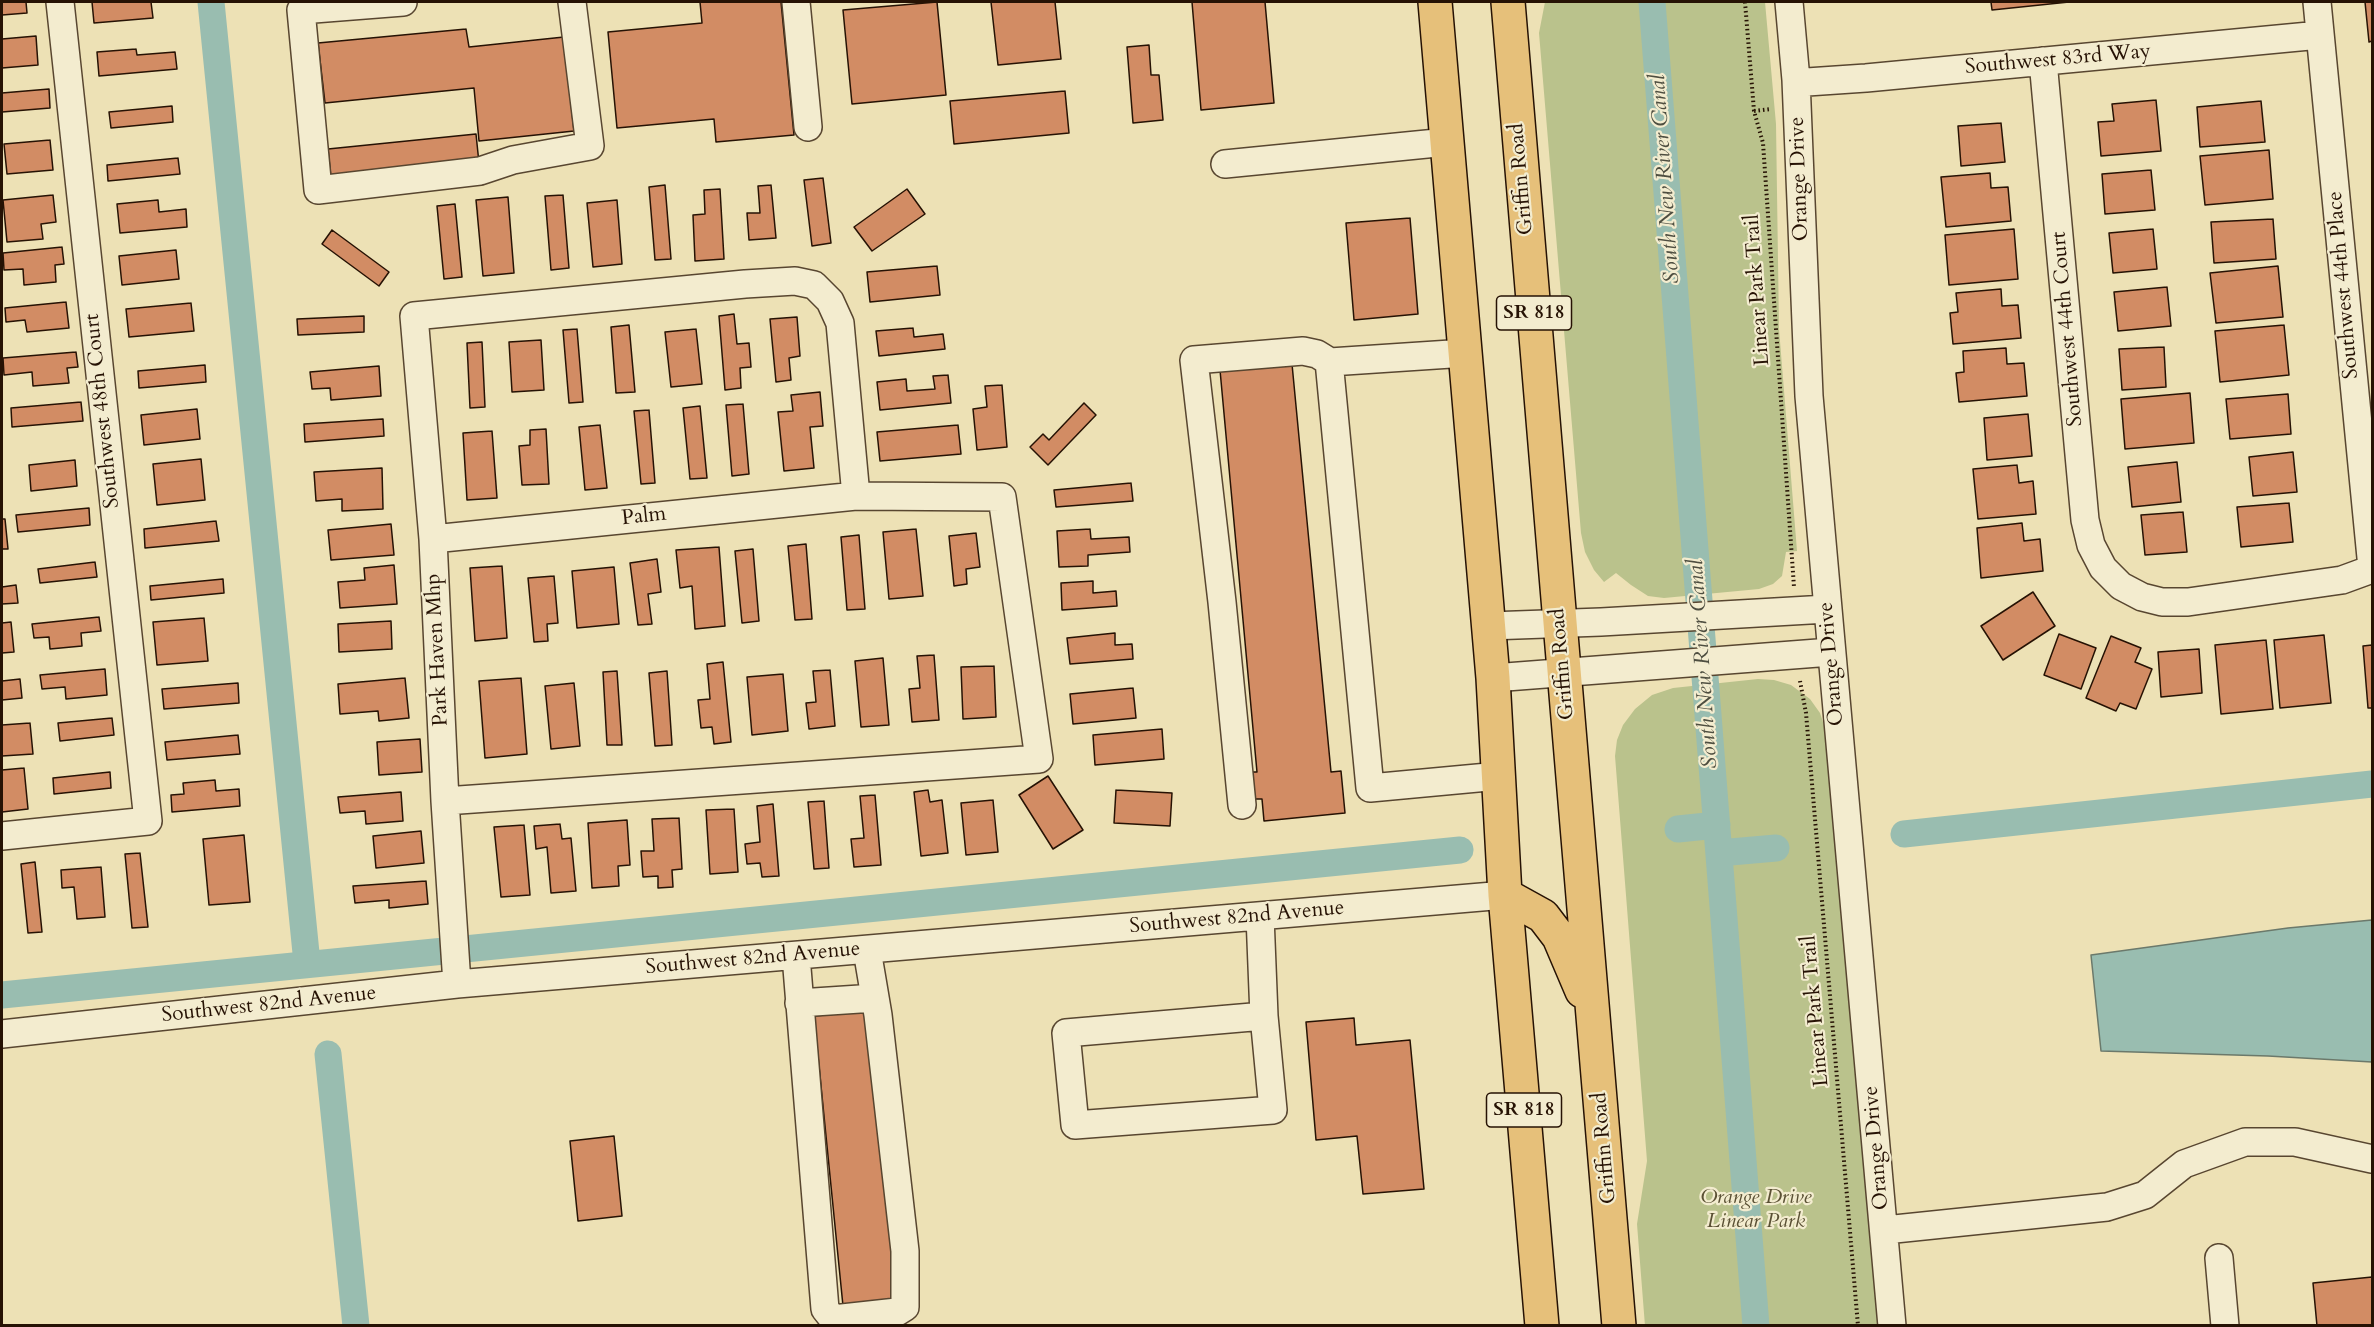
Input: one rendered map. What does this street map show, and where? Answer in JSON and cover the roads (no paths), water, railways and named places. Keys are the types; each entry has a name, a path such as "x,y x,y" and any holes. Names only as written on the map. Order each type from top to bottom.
{"main road":[{"name":"SR 818","path":"1435,2 1489,626 1505,895 1542,1326"},
{"name":"Griffin Road","path":"1508,2 1619,1326"},
{"path":"1505,895 1543,916 1559,937 1594,1017"}],"street":[{"name":"Southwest 48th Court","path":"2,836 148,821 60,2"},
{"path":"403,2 301,10 318,190 480,171 513,160 590,146 572,2"},
{"path":"795,2 808,127"},
{"name":"Orange Drive","path":"1789,2 1796,80 1809,396 1892,1326"},
{"name":"Southwest 44th Place","path":"2317,2 2372,569"},
{"name":"Southwest 83rd Way","path":"1796,80 1807,82 2320,34"},
{"name":"Southwest 44th Court","path":"2043,61 2085,520 2091,545 2103,568 2121,586 2142,597 2162,603 2187,602 2342,580 2372,569"},
{"path":"1225,164 1448,142"},
{"name":"Park Haven Mhp","path":"457,983 445,801 433,539 414,316 795,280 814,285 830,301 840,323 856,496"},
{"path":"1242,805 1222,602 1194,360 1303,351 1317,354 1329,361 1466,353"},
{"path":"1329,361 1370,788 1499,776"},
{"name":"Palm","path":"433,539 856,496 1002,497 1039,759 445,801"},
{"path":"1489,626 1827,609"},
{"path":"1493,678 1831,652"},
{"name":"Southwest 82nd Avenue","path":"2,1034 457,983 1505,895"},
{"path":"1260,916 1264,1016 1273,1110 1075,1125 1066,1033 1264,1016"},
{"path":"796,956 825,1309 833,1319 897,1312 906,1307 905,1251 875,998 867,950"},
{"path":"799,1003 875,998"},
{"path":"1885,1230 2107,1207 2145,1195 2184,1164 2245,1142 2295,1142 2373,1159"},
{"path":"2219,1258 2224,1326"}],"water":[{"path":"2372,920 2372,1062 2101,1051 2091,955 2288,928"}],"waterway":[{"path":"211,2 307,963"},
{"name":"South New River Canal","path":"1652,2 1756,1326"},
{"path":"1904,834 2372,784"},
{"path":"1678,829 1717,825"},
{"path":"1719,853 1776,848"},
{"path":"2,995 1460,850"},
{"path":"328,1054 356,1326"}],"park label":[{"name":"Orange Drive Linear Park","path":"1756,1210"}]}
